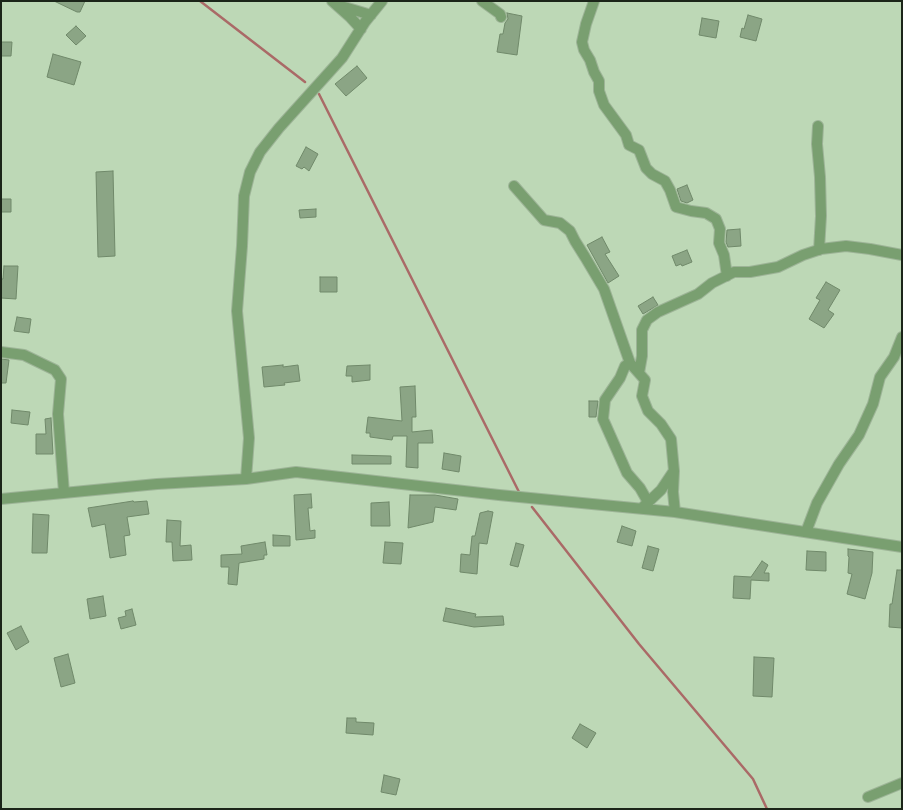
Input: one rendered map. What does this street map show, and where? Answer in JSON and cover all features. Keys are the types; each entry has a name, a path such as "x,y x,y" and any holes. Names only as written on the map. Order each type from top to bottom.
{"street":[{"path":"246,479 249,438 237,311 244,196 250,172 260,152 342,58 361,28 382,1"},
{"path":"482,1 500,14 501,18"},
{"path":"594,1 582,42 599,81 599,91 604,104 626,135 629,145 639,150 646,168 652,174 665,180 676,208 706,213 716,218 720,229 719,243 724,256 727,276"},
{"path":"334,2 349,9 371,15"},
{"path":"334,2 361,28"},
{"path":"818,126 817,144 821,216 819,250"},
{"path":"514,186 544,220 560,223 570,232 604,289 630,363 645,380 642,396 648,411 661,424 671,439 675,512"},
{"path":"639,372 642,356 642,330 647,320 658,312 698,294 712,283 734,272 750,272 778,267 819,250 846,246 902,255"},
{"path":"806,532 818,504 840,464 859,435 873,404 880,377 894,357 902,337"},
{"path":"1,352 24,355 55,370 61,379 58,414 64,493"},
{"path":"630,363 625,366 620,378 605,400 603,419 627,473 640,488 644,505"},
{"path":"644,505 661,490 674,471"},
{"path":"1,499 157,484 246,479 296,472 499,495 644,505 675,512 902,547"},
{"path":"868,797 902,783"}],"building":[{"path":"54,1 85,1 80,12 77,12"},
{"path":"507,13 522,16 517,55 497,52 500,34 503,34 505,23 508,19"},
{"path":"748,15 762,19 756,41 740,37"},
{"path":"702,18 719,21 716,38 699,35"},
{"path":"76,26 86,36 76,45 66,35"},
{"path":"1,42 12,42 11,56 1,56"},
{"path":"53,54 81,62 74,85 47,77"},
{"path":"357,66 367,78 346,96 335,84"},
{"path":"306,147 318,154 309,171 304,167 302,169 296,166"},
{"path":"113,171 115,256 98,257 96,172"},
{"path":"687,185 693,200 687,203 681,201 677,189"},
{"path":"1,199 11,199 11,212 1,212"},
{"path":"316,209 316,217 300,218 299,210"},
{"path":"740,229 741,246 728,247 726,242 727,230"},
{"path":"602,237 610,252 605,254 619,276 608,283 587,245"},
{"path":"687,250 692,262 676,266 672,256"},
{"path":"4,266 18,266 16,299 1,298 1,279 3,279"},
{"path":"320,277 337,277 337,292 320,292"},
{"path":"826,282 840,290 828,310 834,314 824,328 809,319 820,300 816,298"},
{"path":"653,297 658,305 643,314 638,306"},
{"path":"17,317 31,319 29,333 14,331"},
{"path":"1,359 9,360 6,383 1,383"},
{"path":"283,365 283,367 298,365 300,381 264,387 262,367"},
{"path":"370,365 370,380 352,382 352,376 346,376 347,366"},
{"path":"415,386 416,417 412,417 412,432 432,430 433,443 418,443 418,468 406,467 407,436 393,436 392,440 370,437 370,433 366,433 368,417 402,421 400,387"},
{"path":"589,401 598,401 596,417 589,417"},
{"path":"12,410 30,412 28,425 11,423"},
{"path":"51,418 53,454 36,454 36,434 46,434 45,419"},
{"path":"444,453 461,456 459,472 442,469"},
{"path":"352,455 391,456 391,464 352,464"},
{"path":"311,494 312,508 308,508 310,531 315,530 315,538 296,540 294,495"},
{"path":"410,495 435,495 458,499 456,510 435,507 433,522 408,528"},
{"path":"133,501 147,501 149,514 127,517 130,535 124,536 126,555 110,558 105,524 92,527 88,508"},
{"path":"389,502 390,526 371,526 371,503"},
{"path":"493,512 487,544 479,543 477,574 460,572 461,554 470,555 472,536 475,536 480,513"},
{"path":"33,514 49,515 47,553 32,553"},
{"path":"167,520 181,521 180,546 191,545 192,560 173,561 172,542 166,542"},
{"path":"622,526 636,531 632,546 617,542"},
{"path":"273,535 290,536 290,546 273,546"},
{"path":"265,542 267,555 264,555 264,559 239,563 237,585 228,584 229,567 221,567 221,555 242,554 241,546"},
{"path":"385,542 403,543 401,564 383,563"},
{"path":"516,543 524,545 518,567 510,565"},
{"path":"648,546 659,549 653,571 642,568"},
{"path":"848,549 873,552 872,573 865,599 847,594 852,574 848,573"},
{"path":"807,551 826,552 826,571 806,570"},
{"path":"762,561 768,565 764,573 769,573 769,581 751,580 750,599 733,598 734,576 751,577"},
{"path":"897,570 902,570 902,628 889,627 890,604 892,604"},
{"path":"103,596 106,616 90,619 87,599"},
{"path":"446,608 476,614 475,617 503,616 504,625 474,627 443,621"},
{"path":"132,609 136,625 121,629 118,618 126,616 125,611"},
{"path":"21,626 29,642 16,650 7,633"},
{"path":"68,654 75,683 61,687 54,658"},
{"path":"754,657 774,658 772,697 753,696"},
{"path":"347,718 356,718 356,722 374,723 373,735 346,733"},
{"path":"580,724 596,733 587,748 572,738"},
{"path":"384,775 400,779 396,795 381,792"}],"waterway":[{"path":"200,1 305,82"},
{"path":"319,94 519,492"},
{"path":"532,507 639,644 753,779 767,809"}]}
